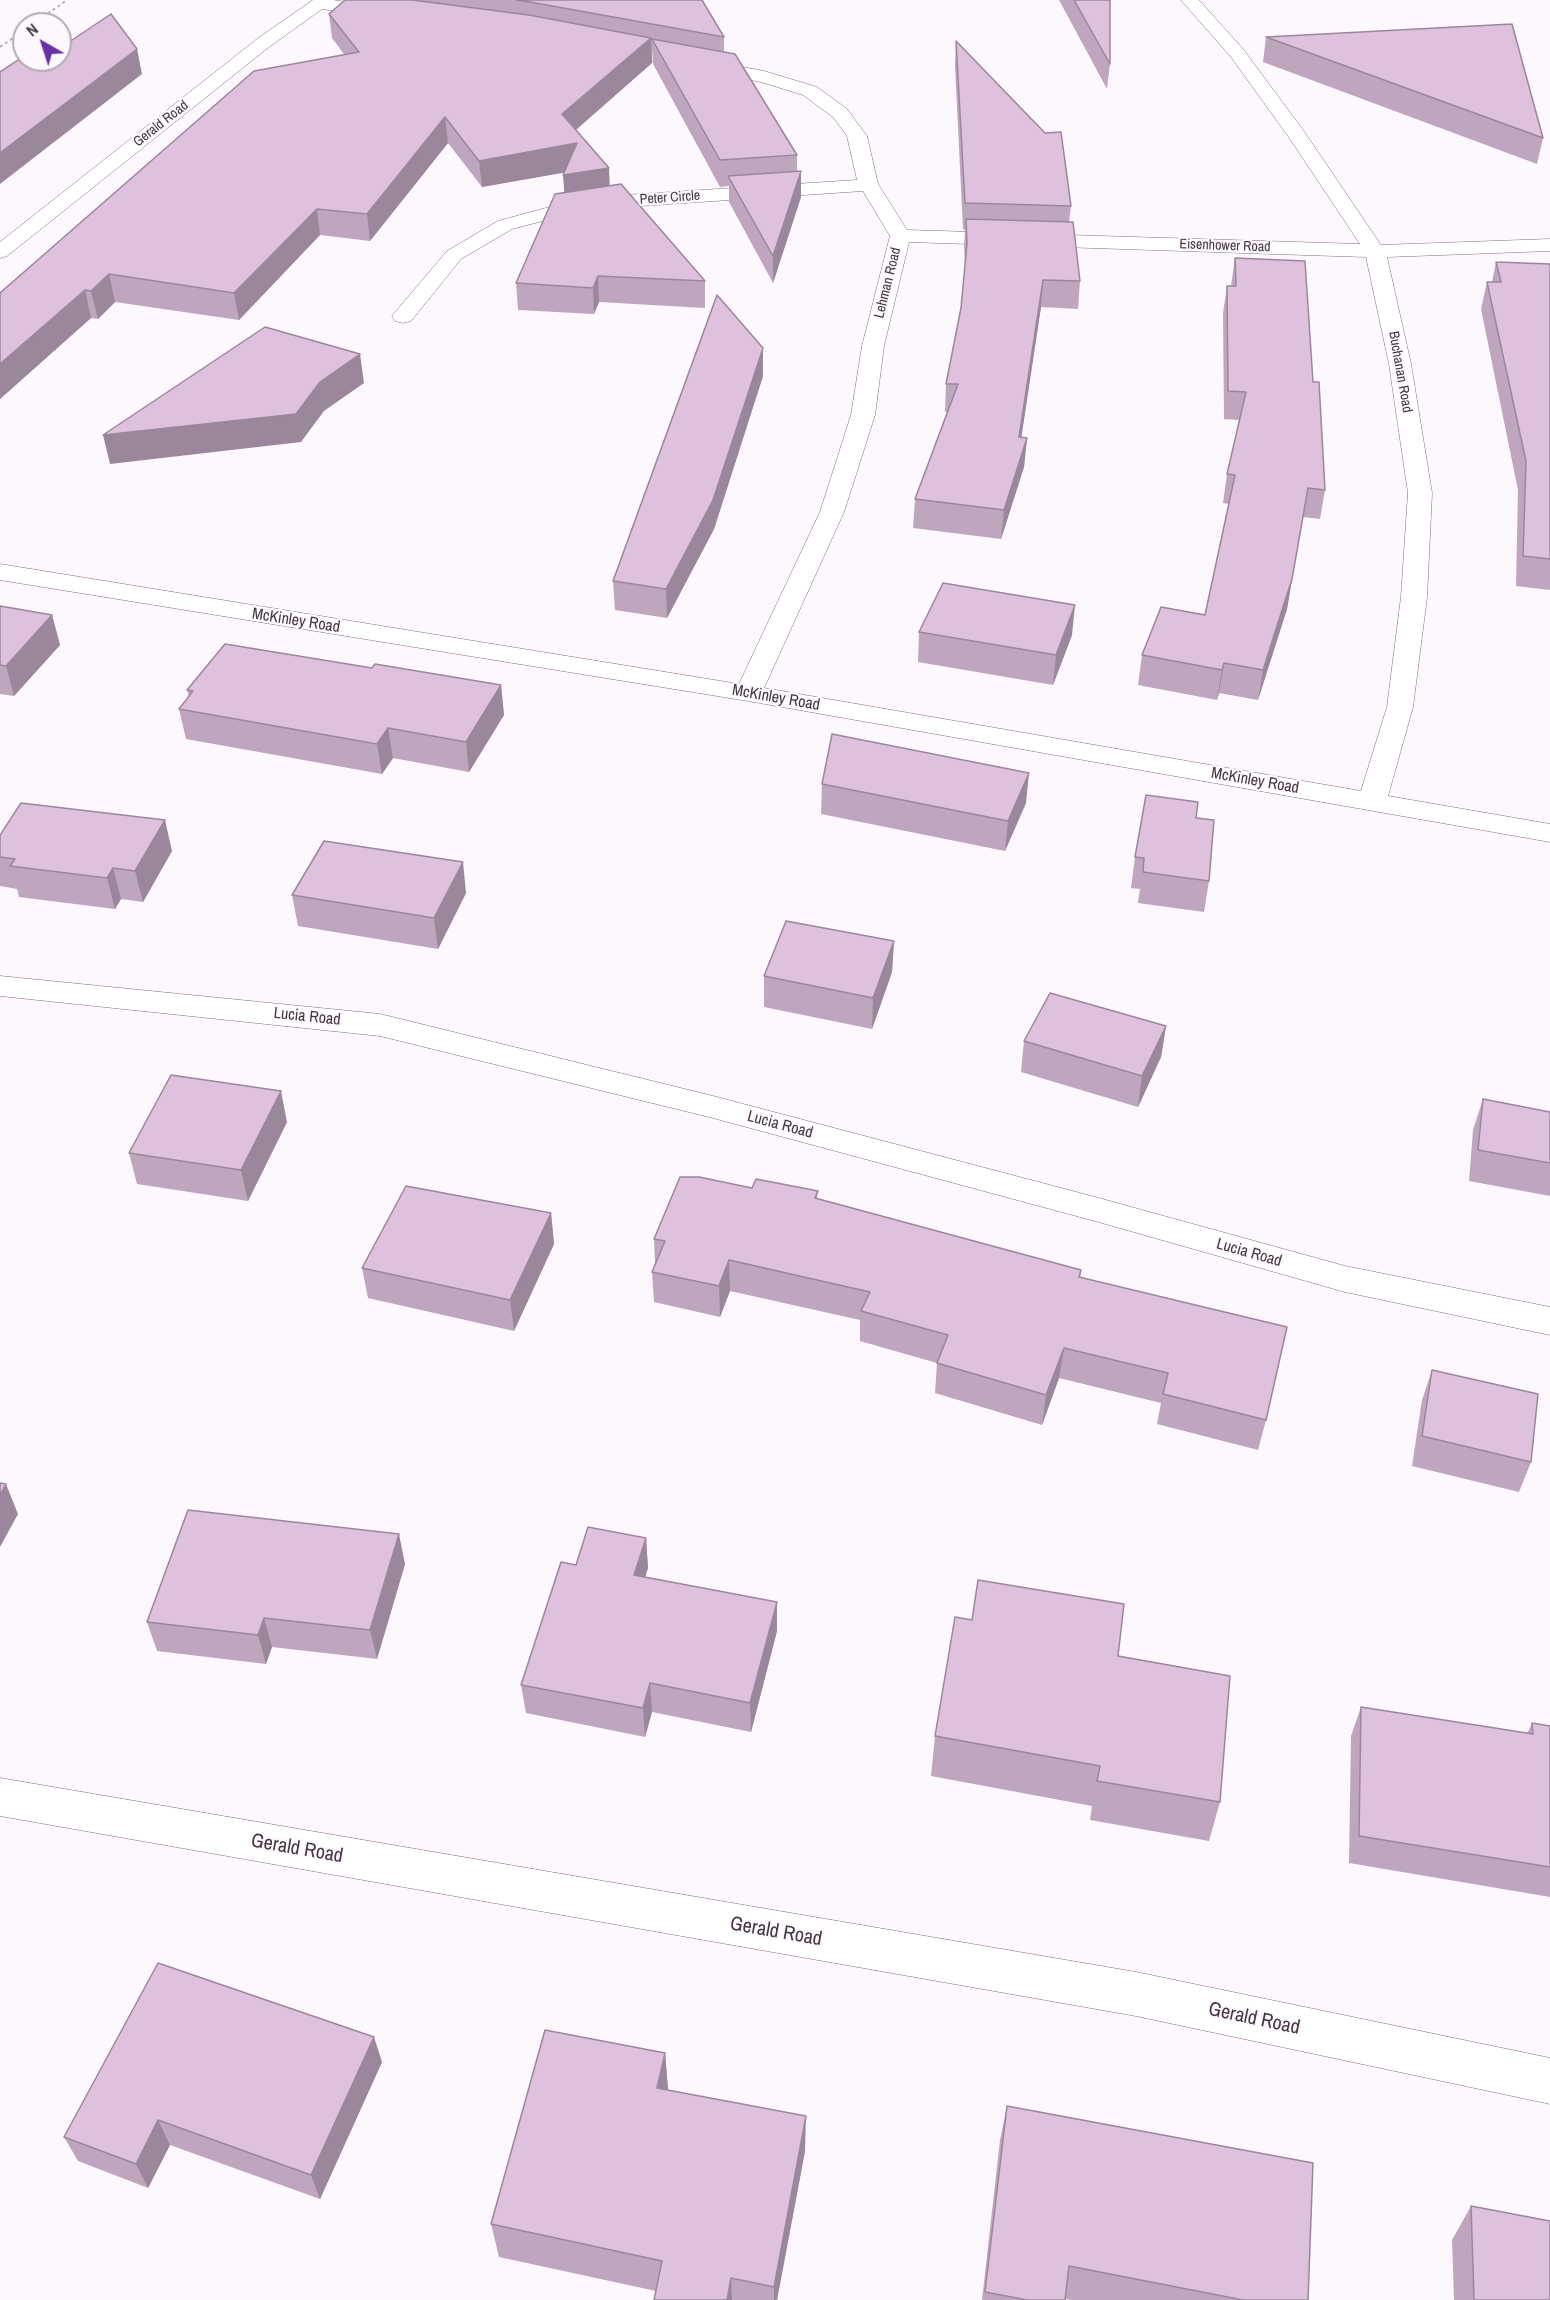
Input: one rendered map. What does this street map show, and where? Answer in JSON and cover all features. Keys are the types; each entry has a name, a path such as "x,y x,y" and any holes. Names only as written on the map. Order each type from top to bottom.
{"street":[{"name":"Buchanan Road","path":"1190,0 1237,53 1296,134 1375,251 1400,364 1420,493 1414,597 1400,706 1372,802"},
{"path":"322,2 402,15"},
{"name":"Gerald Road","path":"0,252 263,43 322,2"},
{"name":"Lehman Road","path":"590,44 764,77 810,91 840,113 857,136 868,185 900,236 873,346 863,415 832,512 748,693"},
{"name":"Peter Circle","path":"403,316 454,255 505,225 557,211 625,201 868,185"},
{"name":"Eisenhower Road","path":"900,236 1375,251 1550,246"},
{"name":"McKinley Road","path":"0,572 748,693 1550,834"},
{"name":"Lucia Road","path":"0,986 381,1024 713,1107 1095,1209 1345,1280 1550,1321"},
{"name":"Gerald Road","path":"0,1797 1136,1994 1550,2081"}],"path":[{"path":"50,12 67,0"}],"building":[{"path":"345,0 412,0 529,15 651,38 562,114 609,168 563,175 577,143 479,161 445,117 367,214 317,209 234,293 109,274 91,291 85,290 0,364 0,293 254,71 359,52 329,14"},
{"path":"516,0 702,0 724,37 530,2"},
{"path":"1074,0 1110,0 1110,64"},
{"path":"111,14 137,49 0,153 0,72 12,64 12,72 72,72 72,40"},
{"path":"1512,24 1543,138 1266,37"},
{"path":"652,39 735,54 797,155 720,160"},
{"path":"956,41 1045,133 1061,132 1071,206 965,203"},
{"path":"801,171 773,256 728,176"},
{"path":"621,184 705,281 598,276 593,288 516,283 555,194"},
{"path":"966,219 1073,222 1080,281 1043,280 1019,437 1027,438 1004,510 915,499 958,384 946,384 961,308 967,243"},
{"path":"1235,258 1305,261 1313,382 1319,382 1325,490 1308,488 1292,579 1263,670 1224,663 1222,670 1142,655 1161,607 1205,615 1235,475 1227,474 1246,392 1228,391 1227,286 1236,286"},
{"path":"1496,262 1550,264 1550,559 1523,556 1526,461 1487,282 1501,282"},
{"path":"717,295 763,348 713,500 666,589 613,581"},
{"path":"265,327 360,354 320,382 296,414 103,435"},
{"path":"943,583 1075,605 1056,655 919,632"},
{"path":"0,606 52,615 6,666 0,665"},
{"path":"225,644 372,668 375,664 501,685 466,742 388,728 377,744 179,709 193,691 187,690"},
{"path":"832,734 1029,773 1008,821 822,784"},
{"path":"1146,795 1198,802 1196,818 1214,820 1209,881 1143,872 1144,858 1135,857"},
{"path":"21,803 165,820 135,871 113,868 107,878 10,866 15,859 0,857 0,835"},
{"path":"324,841 463,862 434,918 292,895"},
{"path":"786,921 894,941 873,998 764,976"},
{"path":"1050,993 1166,1026 1142,1076 1024,1041"},
{"path":"171,1075 281,1091 241,1170 129,1153"},
{"path":"1483,1099 1550,1112 1550,1163 1478,1150"},
{"path":"680,1177 699,1177 752,1188 756,1179 818,1191 815,1198 1081,1270 1079,1277 1287,1327 1266,1420 1163,1394 1168,1373 1064,1348 1046,1395 937,1363 948,1335 861,1311 870,1292 729,1260 719,1286 652,1272 665,1241 654,1239"},
{"path":"406,1186 551,1213 510,1300 362,1268"},
{"path":"1432,1370 1538,1394 1531,1462 1422,1436"},
{"path":"0,1483 6,1484 0,1495"},
{"path":"188,1510 399,1534 370,1630 264,1618 258,1635 147,1622"},
{"path":"588,1527 646,1538 634,1575 777,1602 750,1703 650,1683 643,1708 521,1685 561,1562 576,1565"},
{"path":"978,1580 1124,1604 1118,1656 1230,1676 1220,1802 1097,1781 1100,1766 935,1736 955,1617 972,1620"},
{"path":"1361,1707 1533,1734 1532,1723 1550,1726 1550,1867 1359,1836"},
{"path":"158,1963 374,2037 311,2175 158,2120 136,2164 64,2137"},
{"path":"545,2030 665,2053 657,2088 806,2116 774,2287 731,2278 727,2300 654,2300 662,2261 491,2224"},
{"path":"1007,2106 1313,2163 1308,2300 1243,2300 1069,2266 1065,2300 1027,2300 985,2292"},
{"path":"1471,2206 1550,2221 1550,2300 1474,2300"}]}
